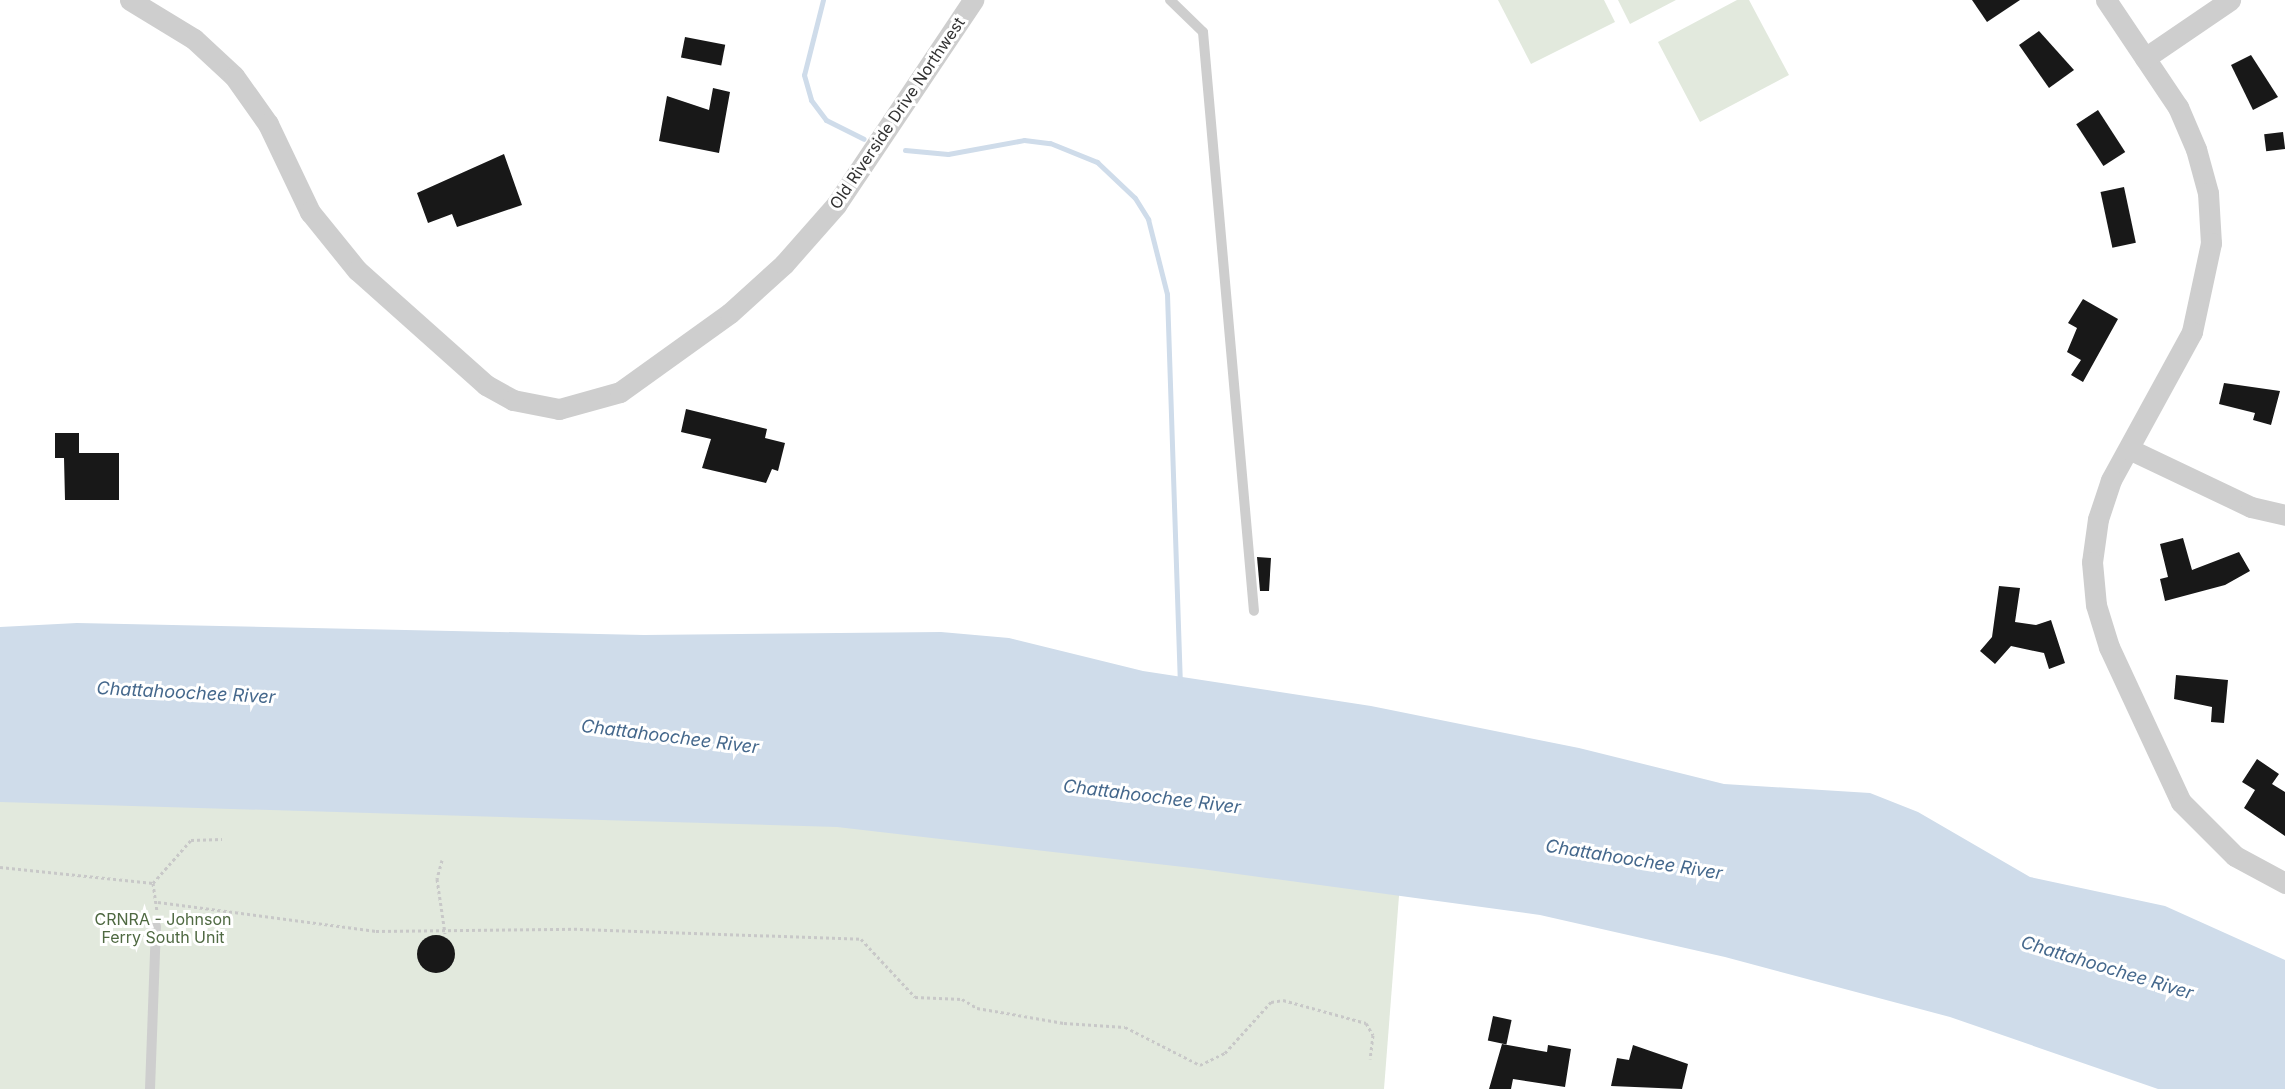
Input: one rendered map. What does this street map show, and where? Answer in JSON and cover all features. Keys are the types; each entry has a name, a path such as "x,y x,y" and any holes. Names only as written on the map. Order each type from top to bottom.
{"street":[{"name":"Old Riverside Drive Northwest","path":"130,0 194,39 234,76 268,124 310,212 357,270 486,385 513,400 559,409 620,392 730,313 784,264 836,205 973,0"},
{"path":"2106,0 2178,107 2196,149 2208,193 2211,243 2192,333 2129,449 2097,519 2092,562 2096,605 2109,647 2181,802 2235,856 2285,883"},
{"path":"2145,58 2230,0"},
{"path":"2129,449 2251,507 2285,515"}],"lane":[{"path":"1170,0 1203,32 1254,611"},
{"path":"150,1089 156,926"}],"path":[{"path":"153,883 191,840 222,839"},
{"path":"442,860 437,879 445,933"},
{"path":"0,867 153,883"},
{"path":"153,883 158,902 156,926"},
{"path":"158,902 376,931 445,933 580,930 861,939 915,997 962,999 977,1008 1064,1023 1125,1027 1200,1065 1225,1053 1271,1002 1283,1000 1366,1023 1373,1035 1370,1059"}],"green space":[{"path":"1498,0 1604,0 1615,22 1531,64"},
{"path":"1618,0 1676,0 1630,24"},
{"path":"1737,0 1749,0 1789,75 1700,122 1658,42"},
{"name":"CRNRA - Johnson Ferry South Unit","path":"0,770 371,775 1400,883 1384,1089 0,1089"}],"water":[{"name":"Chattahoochee River","path":"77,623 644,635 941,632 1009,638 1143,671 1371,706 1579,748 1724,784 1870,793 1918,812 2030,877 2165,906 2285,960 2285,1089 2158,1089 1950,1017 1725,957 1540,915 1201,869 837,827 0,802 0,627"}],"building":[{"path":"1972,0 2020,0 1987,22"},
{"path":"2039,31 2074,70 2049,88 2019,45"},
{"path":"685,37 725,45 721,65 681,58"},
{"path":"2251,55 2278,97 2253,110 2231,65"},
{"path":"713,88 730,92 719,153 659,141 667,96 709,110"},
{"path":"2098,110 2125,152 2103,166 2076,124"},
{"path":"2283,132 2285,149 2266,151 2264,134"},
{"path":"504,154 522,205 457,227 452,214 428,223 417,193"},
{"path":"2124,187 2136,243 2112,248 2101,192"},
{"path":"2083,299 2118,319 2083,382 2071,375 2081,360 2067,352 2077,328 2068,323"},
{"path":"2224,383 2280,391 2271,425 2253,420 2255,413 2219,404"},
{"path":"686,409 767,429 765,438 785,443 778,471 772,469 766,483 702,468 711,439 681,432"},
{"path":"55,433 79,433 79,453 119,453 119,500 65,500 64,458 55,458"},
{"path":"2183,538 2192,570 2239,552 2250,571 2225,585 2165,601 2160,579 2168,577 2160,544"},
{"path":"1257,557 1271,558 1269,591 1260,591"},
{"path":"1999,586 2020,588 2015,622 2036,625 2051,620 2065,663 2049,669 2044,653 2011,646 1995,664 1980,651 1992,637"},
{"path":"2176,675 2228,680 2224,723 2211,722 2212,707 2174,699"},
{"path":"2257,759 2279,774 2272,784 2285,792 2285,836 2244,808 2255,790 2242,782"},
{"path":"436,935 449,941 455,954 449,967 436,973 423,967 417,954 423,941"},
{"path":"1493,1016 1512,1020 1506,1044 1488,1040"},
{"path":"1502,1044 1547,1052 1548,1045 1571,1049 1565,1087 1513,1079 1511,1089 1489,1089"},
{"path":"1633,1045 1688,1064 1682,1089 1611,1086 1617,1058 1629,1060"}],"waterway":[{"path":"823,0 804,75 811,100 826,120 864,139"},
{"path":"905,150 948,154 1024,140 1050,143 1097,162 1135,198 1148,219 1167,294 1180,682"}]}
